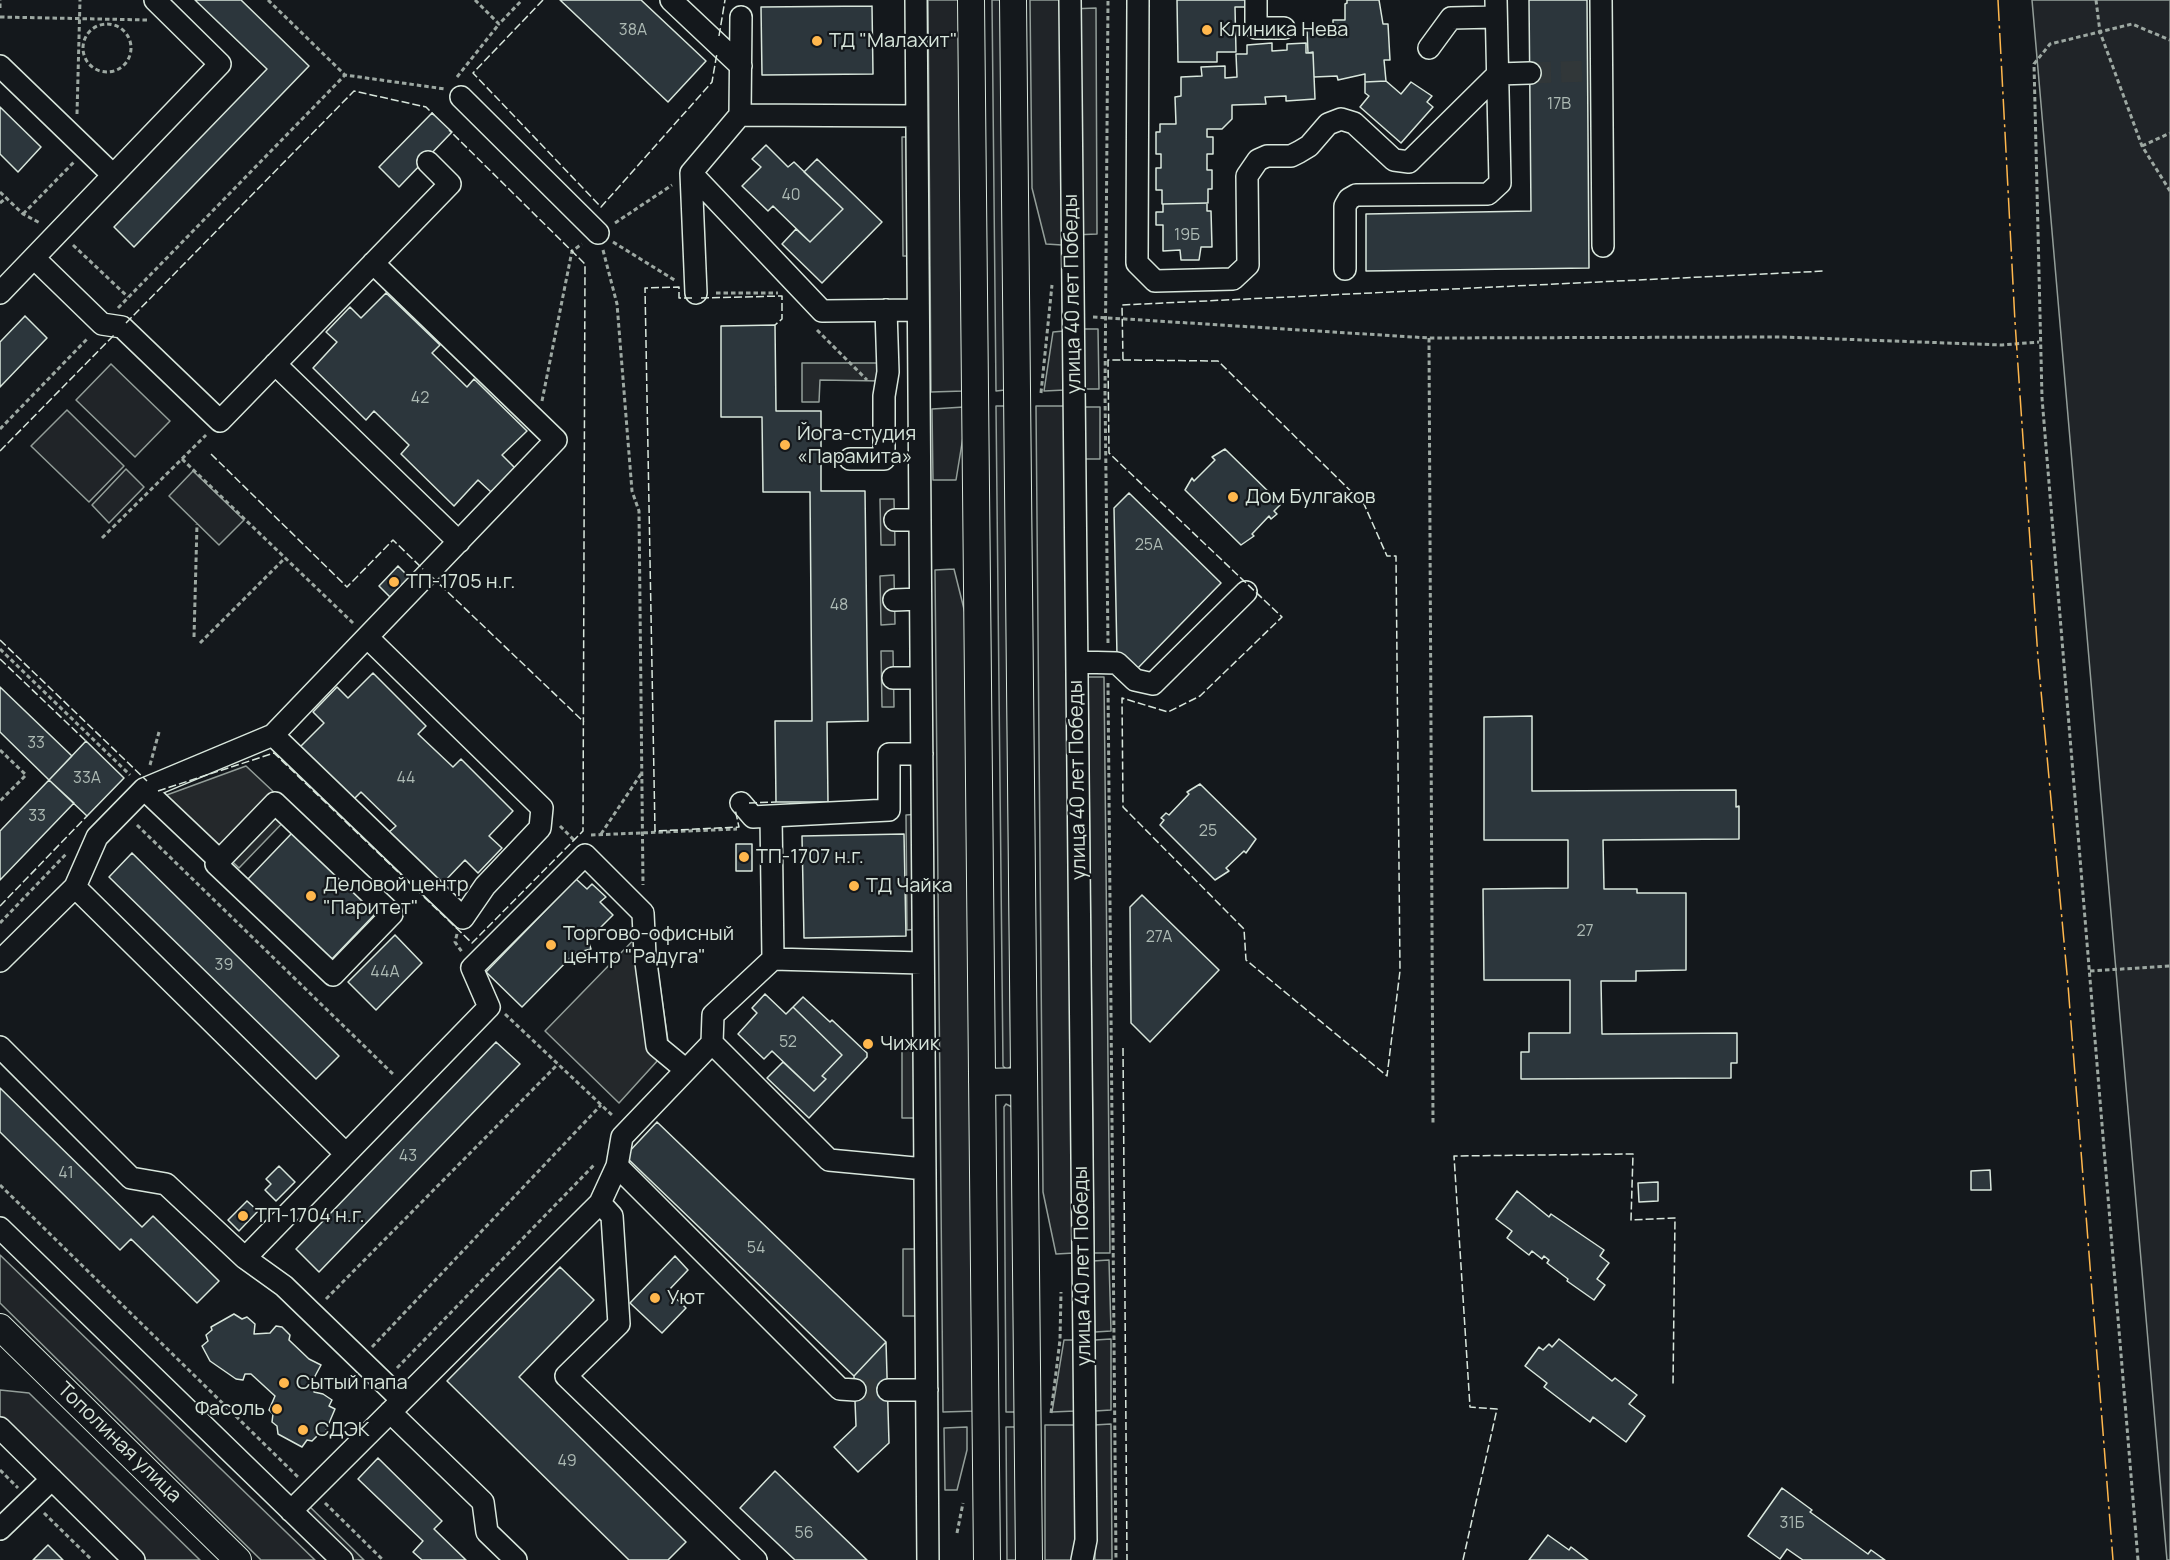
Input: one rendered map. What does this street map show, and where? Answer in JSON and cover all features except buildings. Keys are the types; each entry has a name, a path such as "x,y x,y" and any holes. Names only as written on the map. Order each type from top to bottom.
{"main road":[{"path":"970,0 987,1560"},
{"path":"1013,0 1029,1560"},
{"path":"982,1082 1024,1081"},
{"name":"Тополиная улица","path":"0,1327 238,1560"}],"street":[{"path":"0,293 220,64 154,0"},
{"path":"670,0 741,66"},
{"path":"915,0 928,1560"},
{"name":"улица 40 лет Победы","path":"1070,0 1086,1540 1082,1560"},
{"path":"1138,0 1137,263 1155,281 1233,279 1248,265 1247,176 1258,160 1267,156 1291,156 1309,146 1328,124 1341,119 1354,123 1394,160 1409,162 1498,74 1530,73"},
{"path":"1256,0 1256,28 1284,28"},
{"path":"1601,0 1595,71 1603,246"},
{"path":"1345,269 1344,206 1348,199 1356,195 1488,194 1500,183 1496,9 1451,18 1429,48"},
{"path":"696,293 691,172 740,115 741,17"},
{"path":"0,66 113,175"},
{"path":"454,89 598,233"},
{"path":"740,115 916,116"},
{"path":"34,258 102,324 122,327 220,421 450,184 428,162"},
{"path":"691,172 822,311 918,310"},
{"path":"0,961 75,887 97,837 123,811 140,785 273,735 556,440 373,263"},
{"path":"850,459 884,459 884,396 888,372 886,310"},
{"path":"275,364 459,542"},
{"path":"895,520 920,520"},
{"path":"1077,662 1117,663 1135,680 1153,684 1246,592"},
{"path":"894,600 920,599"},
{"path":"273,735 463,918 485,886 540,828 542,808 367,637"},
{"path":"893,678 921,678"},
{"path":"741,803 753,817 889,810 889,754 922,754"},
{"path":"140,785 220,861"},
{"path":"275,802 392,914 333,975 216,864 220,861 275,802"},
{"path":"771,816 773,959"},
{"path":"245,1258 489,1007 472,968 585,855 643,913 645,955 657,1046 686,1070"},
{"path":"75,887 346,1154"},
{"path":"291,1511 600,1203 607,1164 622,1137 712,1042 713,1015 773,959 922,963"},
{"path":"712,1042 829,1160 925,1169"},
{"path":"0,1047 131,1178 166,1184 245,1258 284,1286 384,1382 396,1406 483,1502 487,1532 516,1560"},
{"path":"607,1164 840,1389 855,1390"},
{"path":"600,1203 612,1216 620,1324 566,1376 756,1560"},
{"path":"0,1228 342,1560"},
{"path":"888,1390 927,1390"},
{"path":"0,1428 134,1560"},
{"path":"0,1529 51,1479"}],"path":[{"path":"0,0 0,8"},
{"path":"23,214 76,160 80,0"},
{"path":"268,0 345,75 454,89 499,24 522,0"},
{"path":"475,0 499,24"},
{"path":"1108,0 1105,316 1116,1560"},
{"path":"2096,0 2100,32 2142,146 2170,191"},
{"path":"0,17 176,21"},
{"path":"98,24 117,24 130,38 130,58 116,71 97,71 84,57 84,38 98,24"},
{"path":"2138,1560 2039,342 2034,64 2050,44 2132,24 2170,40"},
{"path":"0,429 345,75"},
{"path":"2142,146 2170,133"},
{"path":"538,423 572,251 691,172"},
{"path":"0,192 23,214 58,232 128,297"},
{"path":"0,198 6,198"},
{"path":"0,203 6,198"},
{"path":"598,233 696,293 782,293"},
{"path":"598,233 617,304 632,490 639,512 643,913"},
{"path":"1041,393 1052,280"},
{"path":"1073,317 1105,316 1429,338 1784,337 2002,345 2039,342"},
{"path":"814,327 884,396"},
{"path":"1429,338 1433,1124"},
{"path":"102,538 220,421"},
{"path":"182,459 367,637"},
{"path":"194,637 197,524"},
{"path":"200,643 285,558"},
{"path":"0,649 140,785 150,767 159,732"},
{"path":"0,750 26,775 0,801"},
{"path":"601,835 642,773"},
{"path":"123,811 409,1090"},
{"path":"584,840 589,835 735,829"},
{"path":"0,923 70,849"},
{"path":"463,918 455,942 472,968"},
{"path":"2090,970 2170,966"},
{"path":"499,1008 628,1131"},
{"path":"312,1313 558,1064"},
{"path":"360,1359 601,1105"},
{"path":"384,1382 607,1164"},
{"path":"0,1185 383,1560"},
{"path":"1051,1413 1060,1340 1061,1292"},
{"path":"0,1470 92,1560"}],"shaded area":[{"path":"928,0 960,0 964,391 931,392"},
{"path":"992,0 1001,0 1005,390 996,391"},
{"path":"1030,0 1060,0 1062,245 1046,244 1032,188"},
{"path":"2032,0 2170,0 2170,1560 2167,1560"},
{"path":"1096,8 1097,234 1073,235 1070,9"},
{"path":"902,137 914,137 914,256 903,256"},
{"path":"1082,329 1098,329 1099,389 1082,389"},
{"path":"1064,331 1065,390 1044,391 1053,332"},
{"path":"802,363 882,363 882,381 820,380 819,402 802,402"},
{"path":"111,364 170,421 135,457 76,400"},
{"path":"996,406 1005,406 1011,1066 1007,1070 1003,1066"},
{"path":"1036,406 1065,406 1074,1253 1056,1254 1043,1192"},
{"path":"964,407 964,431 956,480 933,480 932,409"},
{"path":"1084,407 1100,407 1100,459 1084,459"},
{"path":"67,410 124,466 89,502 31,446"},
{"path":"126,469 144,487 109,523 92,505"},
{"path":"193,471 244,520 219,545 169,496"},
{"path":"880,499 894,499 895,545 881,545"},
{"path":"954,569 966,617 976,1411 943,1412 935,570"},
{"path":"894,575 895,624 881,625 880,576"},
{"path":"881,651 893,651 894,707 882,707"},
{"path":"1088,677 1104,677 1110,1253 1094,1253"},
{"path":"246,766 294,811 239,868 164,796"},
{"path":"919,814 921,929 907,930 906,815"},
{"path":"651,922 669,1048 619,1103 545,1031"},
{"path":"902,1041 921,1041 921,1118 902,1118"},
{"path":"1006,1104 1012,1107 1017,1412 1006,1412 1004,1107"},
{"path":"903,1249 922,1249 922,1316 903,1316"},
{"path":"0,1255 315,1560 261,1560 0,1303"},
{"path":"1109,1260 1111,1331 1095,1332 1093,1261"},
{"path":"1111,1339 1111,1410 1095,1411 1095,1340"},
{"path":"1064,1340 1075,1340 1075,1411 1052,1412"},
{"path":"0,1390 29,1393 200,1560 144,1560 0,1419"},
{"path":"1111,1424 1112,1560 1095,1560 1094,1425"},
{"path":"1045,1425 1077,1425 1075,1560 1045,1560"},
{"path":"967,1427 967,1450 957,1490 945,1490 944,1428"},
{"path":"1006,1427 1016,1427 1016,1560 1007,1560"},
{"path":"304,1501 364,1560 344,1560 299,1509"}],"tunnel":[{"path":"1530,73 1587,71"},
{"path":"855,1390 888,1390"}],"fence":[{"path":"543,0 473,73 601,207 712,82 717,53"},
{"path":"719,36 725,0"},
{"path":"126,323 354,91 426,107 434,115"},
{"path":"158,791 274,753 472,943 583,831 585,264 449,130"},
{"path":"1123,360 1218,361 1364,504 1387,556 1396,556 1400,971 1387,1076 1246,960 1244,929 1123,807 1122,698 1168,712 1200,696 1282,617 1109,453 1108,360 1123,360 1122,305 1825,271"},
{"path":"692,298 679,298 679,287 645,288 655,831 739,827 735,809"},
{"path":"701,298 782,296 782,319 775,325"},
{"path":"0,451 115,334"},
{"path":"211,454 347,587 393,540 423,569"},
{"path":"432,577 584,722"},
{"path":"0,640 147,781"},
{"path":"0,659 86,741"},
{"path":"749,803 776,802"},
{"path":"0,906 87,816"},
{"path":"1123,1048 1127,1560"},
{"path":"1463,1560 1497,1409 1470,1407 1454,1156 1633,1154 1631,1220 1675,1218 1673,1386"}],"power":[{"path":"1998,0 2015,322 2038,658 2068,985 2113,1560"}],"place":[{"name":"Клиника Нева","path":"1207,30"},
{"name":"ТД \"Малахит\"","path":"817,41"},
{"name":"Йога-студия «Парамита»","path":"785,445"},
{"name":"Дом Булгаков","path":"1233,497"},
{"name":"ТП-1705 н.г.","path":"394,582"},
{"name":"ТП-1707 н.г.","path":"744,857"},
{"name":"ТД Чайка","path":"854,886"},
{"name":"Деловой центр \"Паритет\"","path":"311,896"},
{"name":"Торгово-офисный центр \"Радуга\"","path":"551,945"},
{"name":"Чижик","path":"868,1044"},
{"name":"ТП-1704 н.г.","path":"243,1216"},
{"name":"Уют","path":"655,1298"},
{"name":"Сытый папа","path":"284,1383"},
{"name":"Фасоль","path":"277,1409"},
{"name":"СДЭК","path":"303,1430"}]}
